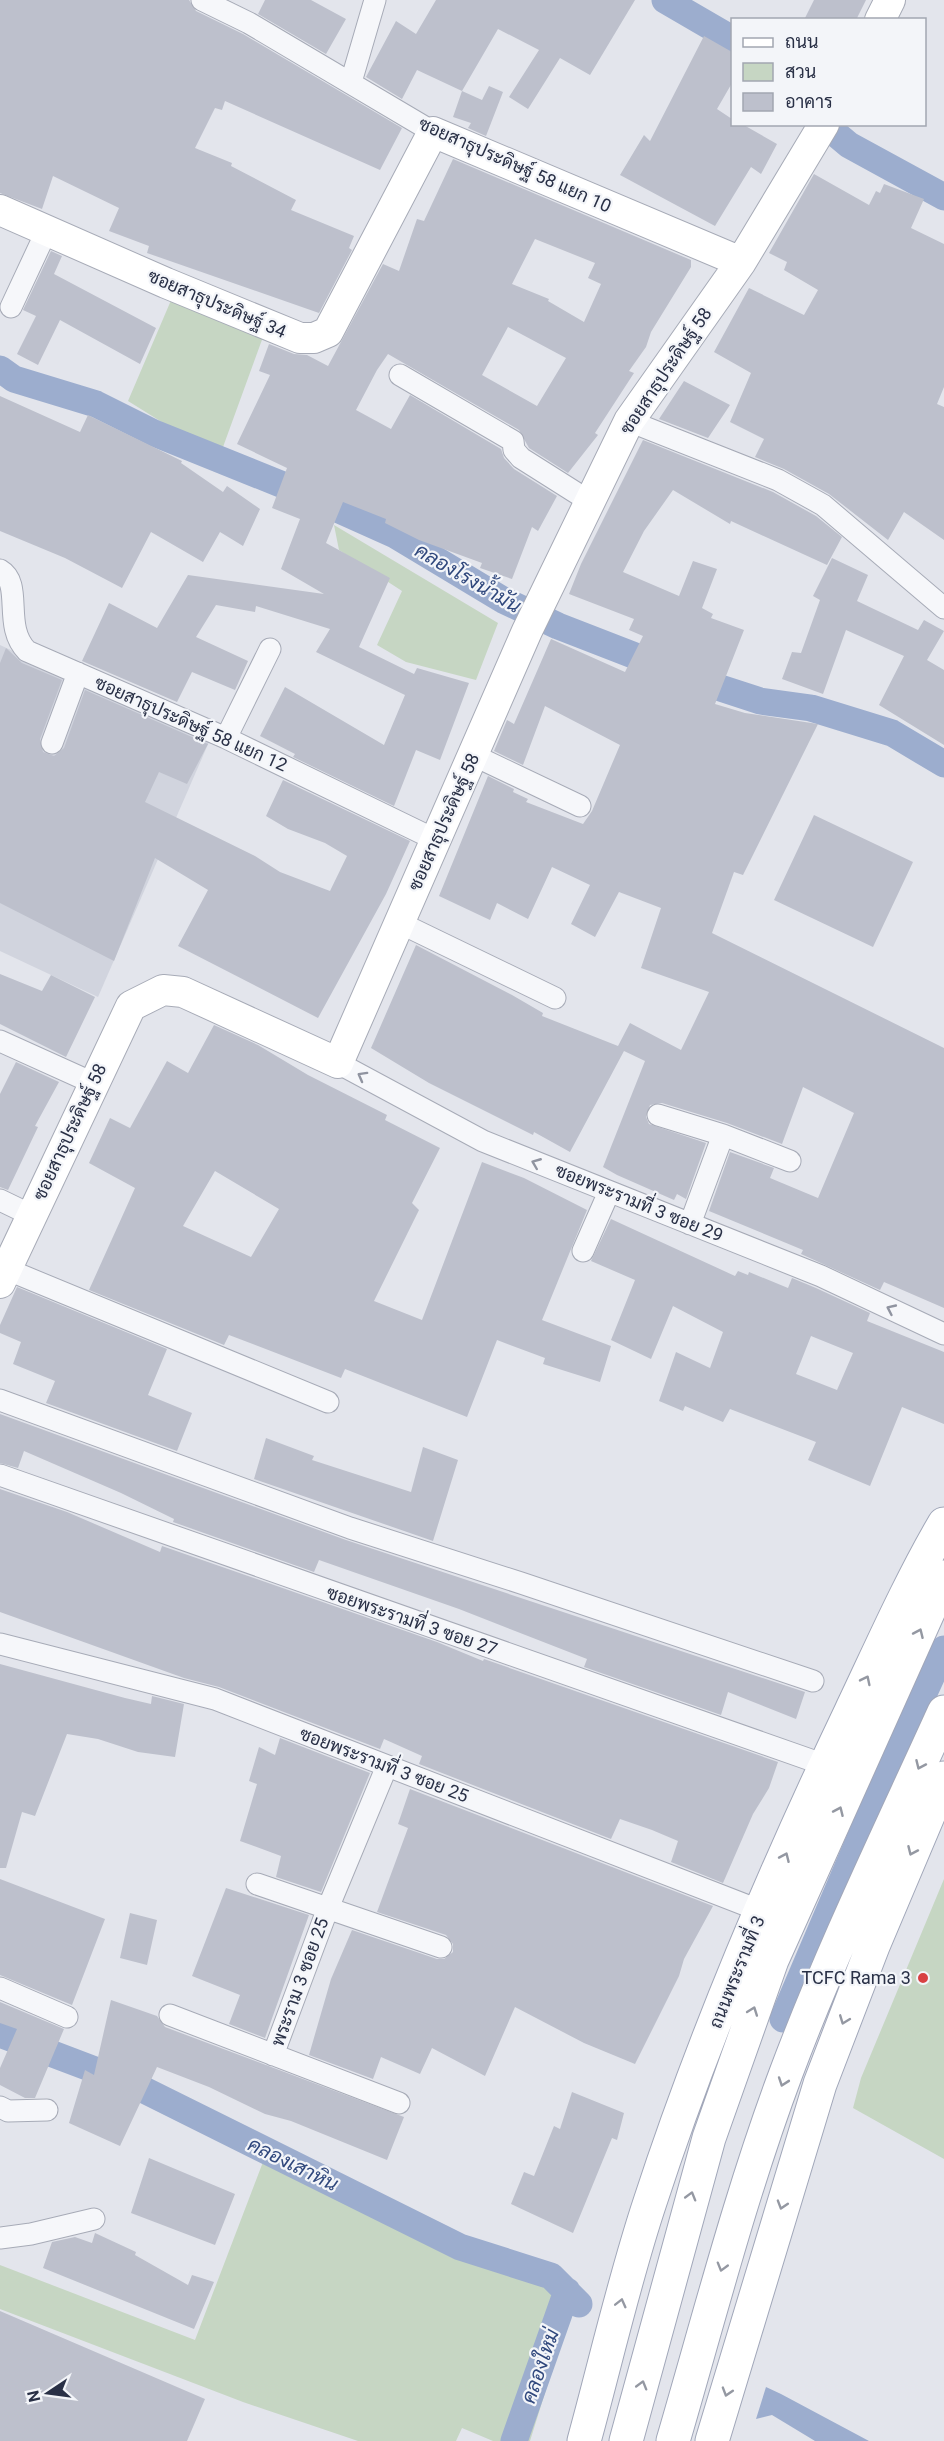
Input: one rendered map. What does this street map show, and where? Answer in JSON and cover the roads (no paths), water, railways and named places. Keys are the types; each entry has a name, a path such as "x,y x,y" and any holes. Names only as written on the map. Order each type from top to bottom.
{"main road":[{"name":"ถนนพระรามที่ 3","path":"584,2441 649,2204 678,2121 761,1911 825,1765 919,1570 944,1524"},
{"name":"ถนนพระรามที่ 3","path":"626,2441 705,2148 772,1960 944,1577"},
{"path":"673,2441 746,2190 786,2073 828,1969 944,1712"},
{"path":"712,2441 820,2084 873,1946 944,1778"}],"street":[{"name":"ซอยสาธุประดิษฐ์ 58 แยก 10","path":"202,0 249,23 434,132 741,262"},
{"path":"351,82 375,0"},
{"path":"881,18 890,0"},
{"name":"ซอยสาธุประดิษฐ์ 34","path":"0,210 166,283 290,334 300,338 314,338 328,332 434,132"},
{"name":"ซอยสาธุประดิษฐ์ 58","path":"3,1276 131,1006 163,990 183,992 338,1063 527,632 628,422 741,262 819,132"},
{"path":"11,307 47,230"},
{"path":"400,375 513,441 514,450 521,458 589,501"},
{"path":"628,422 778,480 823,505 944,608"},
{"name":"ซอยสาธุประดิษฐ์ 58 แยก 12","path":"0,570 11,583 17,641 27,651 226,738 436,840"},
{"path":"226,738 270,650"},
{"path":"52,743 78,673"},
{"path":"473,755 580,806"},
{"path":"400,922 555,998"},
{"path":"0,1041 93,1083"},
{"name":"ซอยพระรามที่ 3 ซอย 29","path":"338,1063 483,1142 820,1276 944,1334"},
{"path":"658,1115 723,1135 790,1161"},
{"path":"690,1224 723,1135"},
{"path":"583,1251 609,1192"},
{"path":"0,1200 31,1215"},
{"path":"3,1276 328,1402"},
{"path":"0,1400 350,1528 813,1681"},
{"name":"ซอยพระรามที่ 3 ซอย 27","path":"0,1475 825,1765"},
{"name":"ซอยพระรามที่ 3 ซอย 25","path":"0,1644 215,1699 761,1911"},
{"name":"พระราม 3 ซอย 25","path":"273,2055 328,1908 387,1766"},
{"name":"พระราม 3 ซอย 25","path":"257,1884 441,1947"},
{"path":"0,1988 67,2017"},
{"path":"170,2015 399,2103"},
{"path":"0,2108 8,2111 47,2110"},
{"path":"0,2238 31,2234 94,2219"}],"water":[{"path":"766,2387 869,2441 815,2441 772,2415 756,2419"}],"waterway":[{"path":"665,0 731,38"},
{"path":"826,126 849,145 944,197"},
{"name":"คลองโรงน้ำมัน","path":"0,369 14,379 96,404 154,433 288,487 395,535 503,600 558,626 705,683 760,701 811,708 892,733 944,764"},
{"path":"783,2019 896,1754 944,1649"},
{"name":"คลองเสาหิน","path":"0,2034 132,2084 460,2247 551,2276 579,2304"},
{"name":"คลองใหม่","path":"514,2441 567,2291"}],"place":[{"name":"TCFC Rama 3","path":"923,1978"}]}
